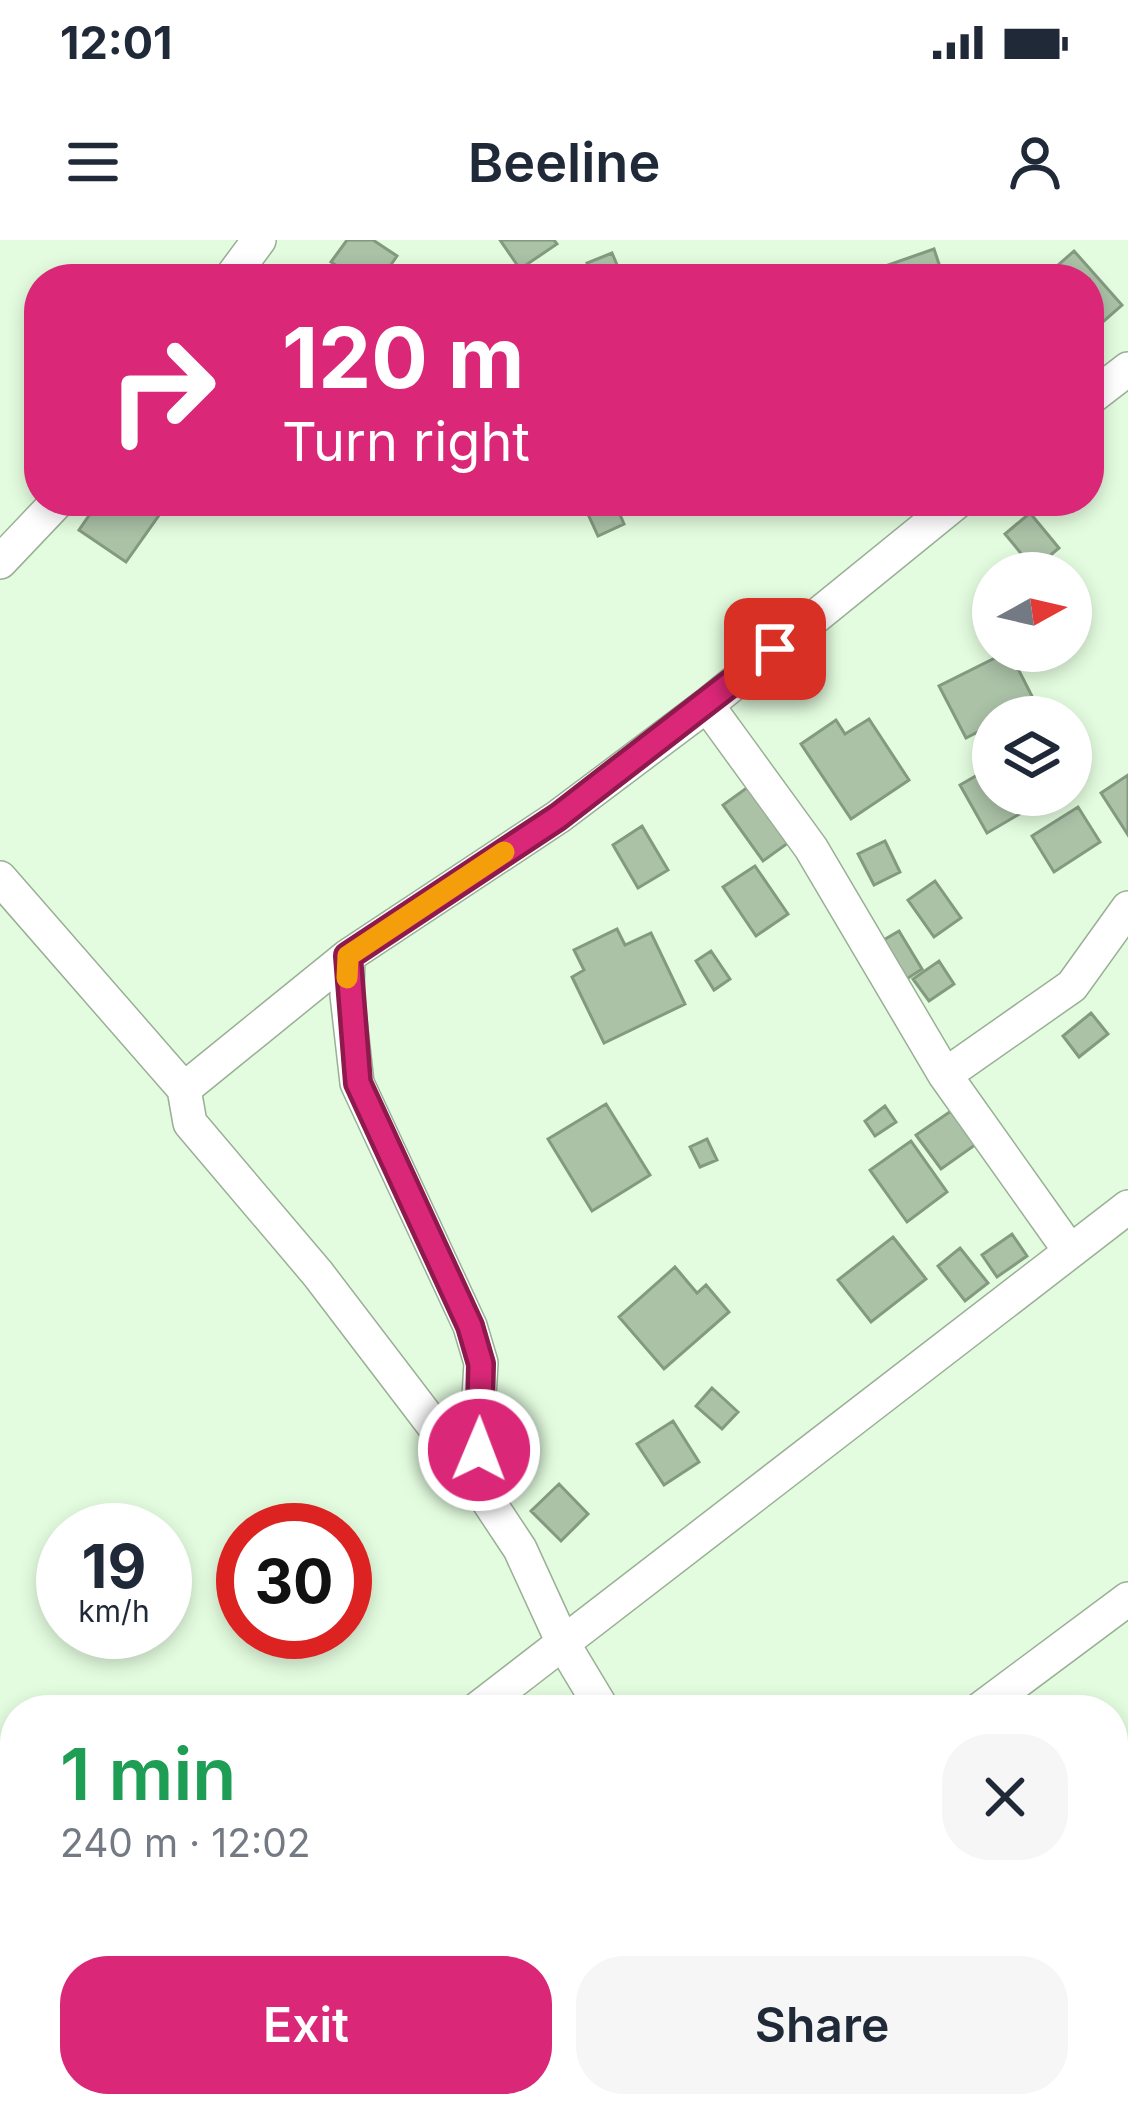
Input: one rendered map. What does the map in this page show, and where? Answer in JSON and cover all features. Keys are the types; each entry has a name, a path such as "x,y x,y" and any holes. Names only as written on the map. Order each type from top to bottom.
{"street":[{"path":"1104,387 1128,369"},
{"path":"0,562 44,516"},
{"path":"184,1088 348,956 558,817 707,706 940,516"},
{"path":"707,706 811,848 945,1075 1070,1251"},
{"path":"0,878 184,1088 190,1123 317,1274 474,1481 520,1549 564,1645 593,1695"},
{"path":"945,1075 1072,986 1128,908"},
{"path":"348,956 358,1083 470,1326 481,1364 474,1481"},
{"path":"496,1695 1128,1208"},
{"path":"999,1695 1128,1599"}],"building":[{"path":"347,240 373,240 397,256 391,264 331,262"},
{"path":"500,240 554,240 557,244 527,264 517,264"},
{"path":"934,249 939,264 891,264"},
{"path":"1074,251 1086,264 1059,264"},
{"path":"612,253 617,264 587,264"},
{"path":"1104,285 1122,305 1104,321"},
{"path":"89,516 159,516 126,562 79,530"},
{"path":"589,516 621,516 624,524 598,536"},
{"path":"1026,516 1032,516 1059,548 1054,552 1020,552 1005,534"},
{"path":"972,670 1020,672 1032,696 972,696 972,735 966,738 939,686"},
{"path":"869,719 909,780 851,819 801,744 836,720 845,734"},
{"path":"1128,775 1128,835 1101,793"},
{"path":"972,778 972,806 960,785"},
{"path":"748,787 788,843 763,861 723,805"},
{"path":"977,816 1016,816 987,833"},
{"path":"1064,816 1084,816 1100,842 1054,872 1032,836"},
{"path":"642,826 668,870 638,888 613,845"},
{"path":"885,841 900,872 874,885 858,854"},
{"path":"755,866 788,914 756,936 723,887"},
{"path":"935,881 961,918 934,937 908,900"},
{"path":"617,929 625,945 651,933 685,1004 604,1043 572,977 584,970 574,950"},
{"path":"899,931 922,969 899,984 875,945"},
{"path":"711,951 730,979 714,990 696,961"},
{"path":"939,961 954,984 929,1001 913,979"},
{"path":"1091,1013 1108,1034 1079,1057 1063,1036"},
{"path":"606,1104 650,1175 592,1211 548,1139"},
{"path":"885,1106 896,1122 875,1136 865,1121"},
{"path":"951,1111 975,1145 941,1169 916,1135"},
{"path":"707,1139 717,1160 700,1167 690,1147"},
{"path":"911,1141 947,1192 907,1222 870,1170"},
{"path":"1012,1234 1027,1256 997,1277 982,1255"},
{"path":"893,1237 926,1279 871,1322 838,1280"},
{"path":"960,1248 988,1283 965,1301 938,1266"},
{"path":"675,1267 697,1293 706,1285 729,1312 664,1369 619,1317"},
{"path":"712,1388 738,1412 722,1429 696,1406"},
{"path":"673,1421 699,1462 664,1485 637,1444"},
{"path":"559,1484 588,1514 561,1541 531,1511"}],"slow traffic":[{"path":"347,978 348,956 504,852"}],"route":[{"path":"479,1450 481,1364 470,1326 358,1083 347,995 348,956 558,817 775,649"}]}
